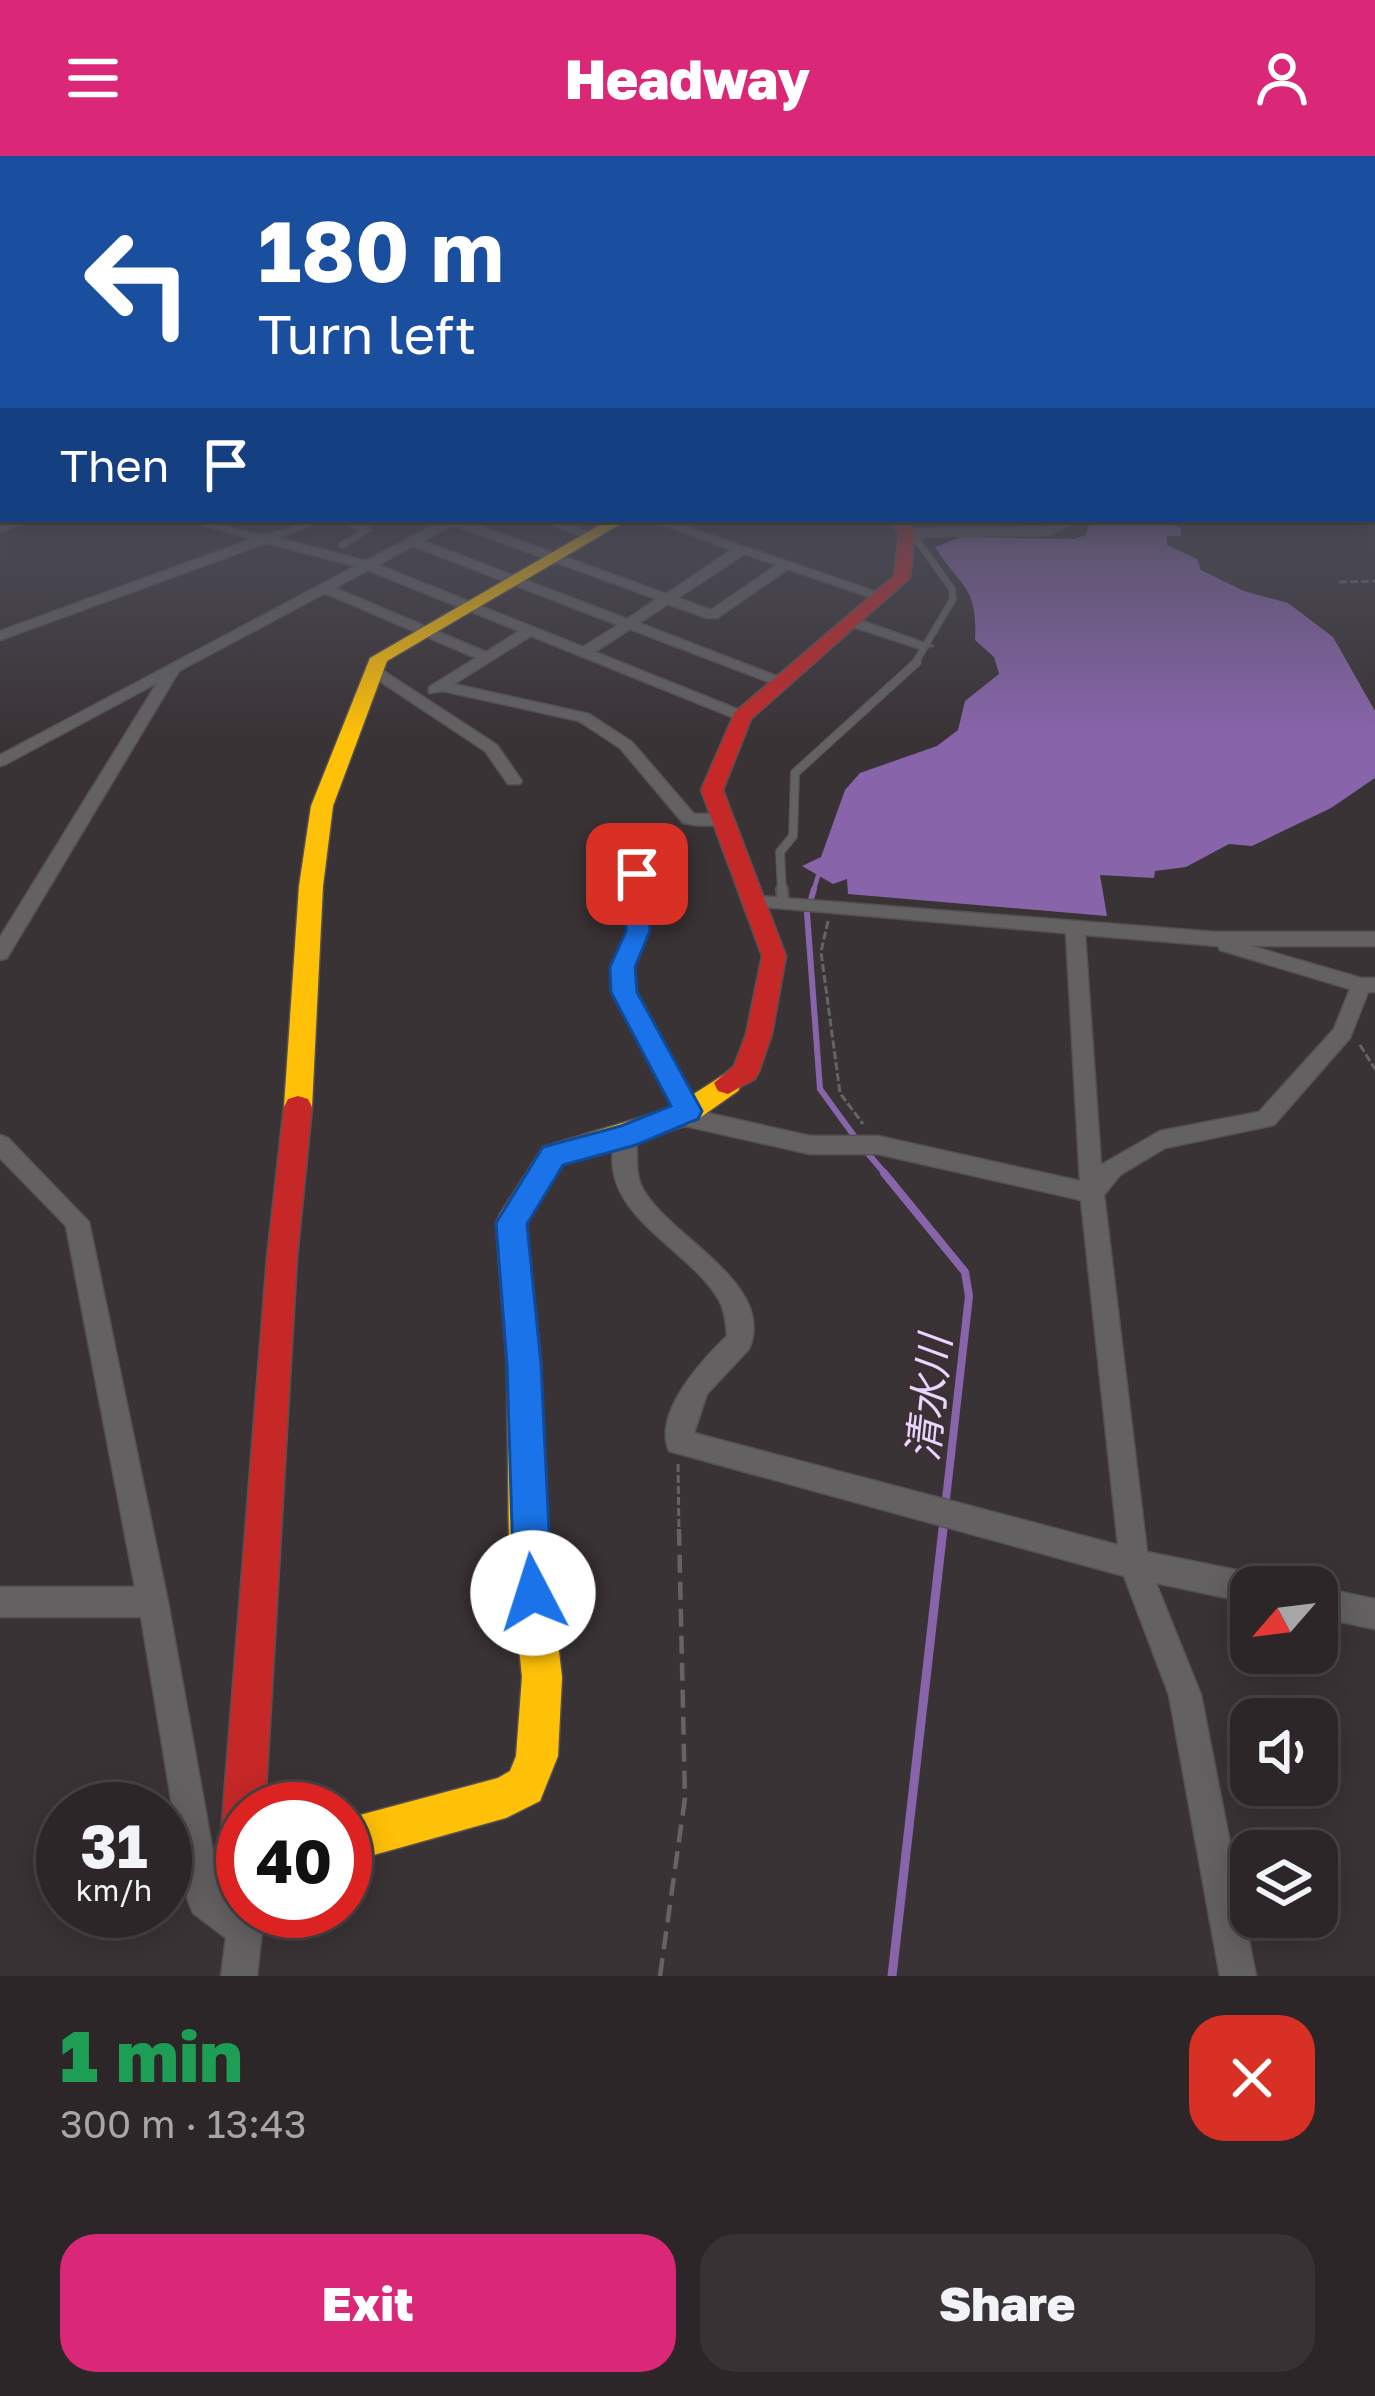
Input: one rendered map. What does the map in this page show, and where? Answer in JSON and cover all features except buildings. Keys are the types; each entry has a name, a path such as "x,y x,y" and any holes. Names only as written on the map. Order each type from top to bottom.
{"street":[{"path":"0,636 188,567"},
{"path":"0,760 357,567"},
{"path":"374,567 742,716"},
{"path":"477,567 782,683"},
{"path":"248,1782 282,1258 304,1049 310,886 322,806 380,658 539,567"},
{"path":"580,567 712,615 783,567"},
{"path":"587,651 716,567"},
{"path":"796,567 881,596"},
{"path":"372,1834 506,1797 525,1786 532,1772 538,1756 542,1677 529,1551 524,1364 511,1223 553,1155 626,1136 684,1114 745,1072 760,1034 778,903 722,819 712,790 742,716 902,578 904,567"},
{"path":"321,587 487,657"},
{"path":"852,622 926,646"},
{"path":"418,699 531,630"},
{"path":"0,953 175,665"},
{"path":"374,671 491,748 514,781"},
{"path":"442,686 584,717 626,745 689,819 722,819"},
{"path":"778,903 1215,939 1375,939"},
{"path":"1075,928 1092,1193 1134,1564 1185,1695 1238,1976"},
{"path":"1092,1193 1112,1168 1160,1140 1266,1119 1343,1033 1368,985 1215,939"},
{"path":"684,1114 810,1145 868,1145 1092,1193"},
{"path":"626,1136 628,1182 642,1203 732,1294 742,1320 740,1341 700,1378 685,1403 679,1442 1134,1564 1230,1584"},
{"path":"0,1144 77,1222 153,1602 205,1901 245,1930 239,1976"},
{"path":"0,1602 153,1602"},
{"path":"1338,1606 1375,1614"},
{"path":"205,1901 216,1896"}],"lane":[{"path":"778,903 780,852 793,836 795,773 918,661 953,599 952,589 936,567"},
{"path":"637,874 638,931 622,967 624,992 684,1114"}],"path":[{"path":"1339,582 1375,581"},
{"path":"830,907 821,952 840,1093 868,1145"},
{"path":"1343,1033 1358,1041 1375,1069"},
{"path":"660,1976 685,1798 679,1442"}],"shaded area":[{"path":"950,567 1200,567 1244,591 1288,603 1333,637 1375,711 1375,778 1331,808 1252,846 1229,844 1186,867 1155,871 1154,878 1100,875 1107,916 848,894 847,879 833,884 802,866 821,857 845,790 860,773 937,746 958,730 965,701 999,674 994,657 975,640 974,608"}],"waterway":[{"name":"清水川","path":"813,892 818,876"},
{"name":"清水川","path":"814,889 807,913 820,1089 857,1140"},
{"name":"清水川","path":"865,1150 887,1176"},
{"name":"清水川","path":"884,1173 965,1272 969,1296 945,1508"},
{"name":"清水川","path":"943,1532 944,1521"},
{"name":"清水川","path":"892,1976 943,1529"}],"traffic: slow":[{"path":"298,1107 311,886 322,806 379,658 538,567"},
{"path":"372,1834 506,1797 525,1786 537,1756 542,1677 528,1551 524,1364 511,1223 553,1155 681,1116 728,1083"}],"traffic: jam":[{"path":"728,1083 745,1072 759,1034 774,956 712,790 742,716 902,578 903,567"},
{"path":"246,1782 282,1258 298,1107"}],"route":[{"path":"533,1593 524,1364 511,1223 553,1155 626,1136 688,1111 624,992 622,967 638,931 637,874"}]}
